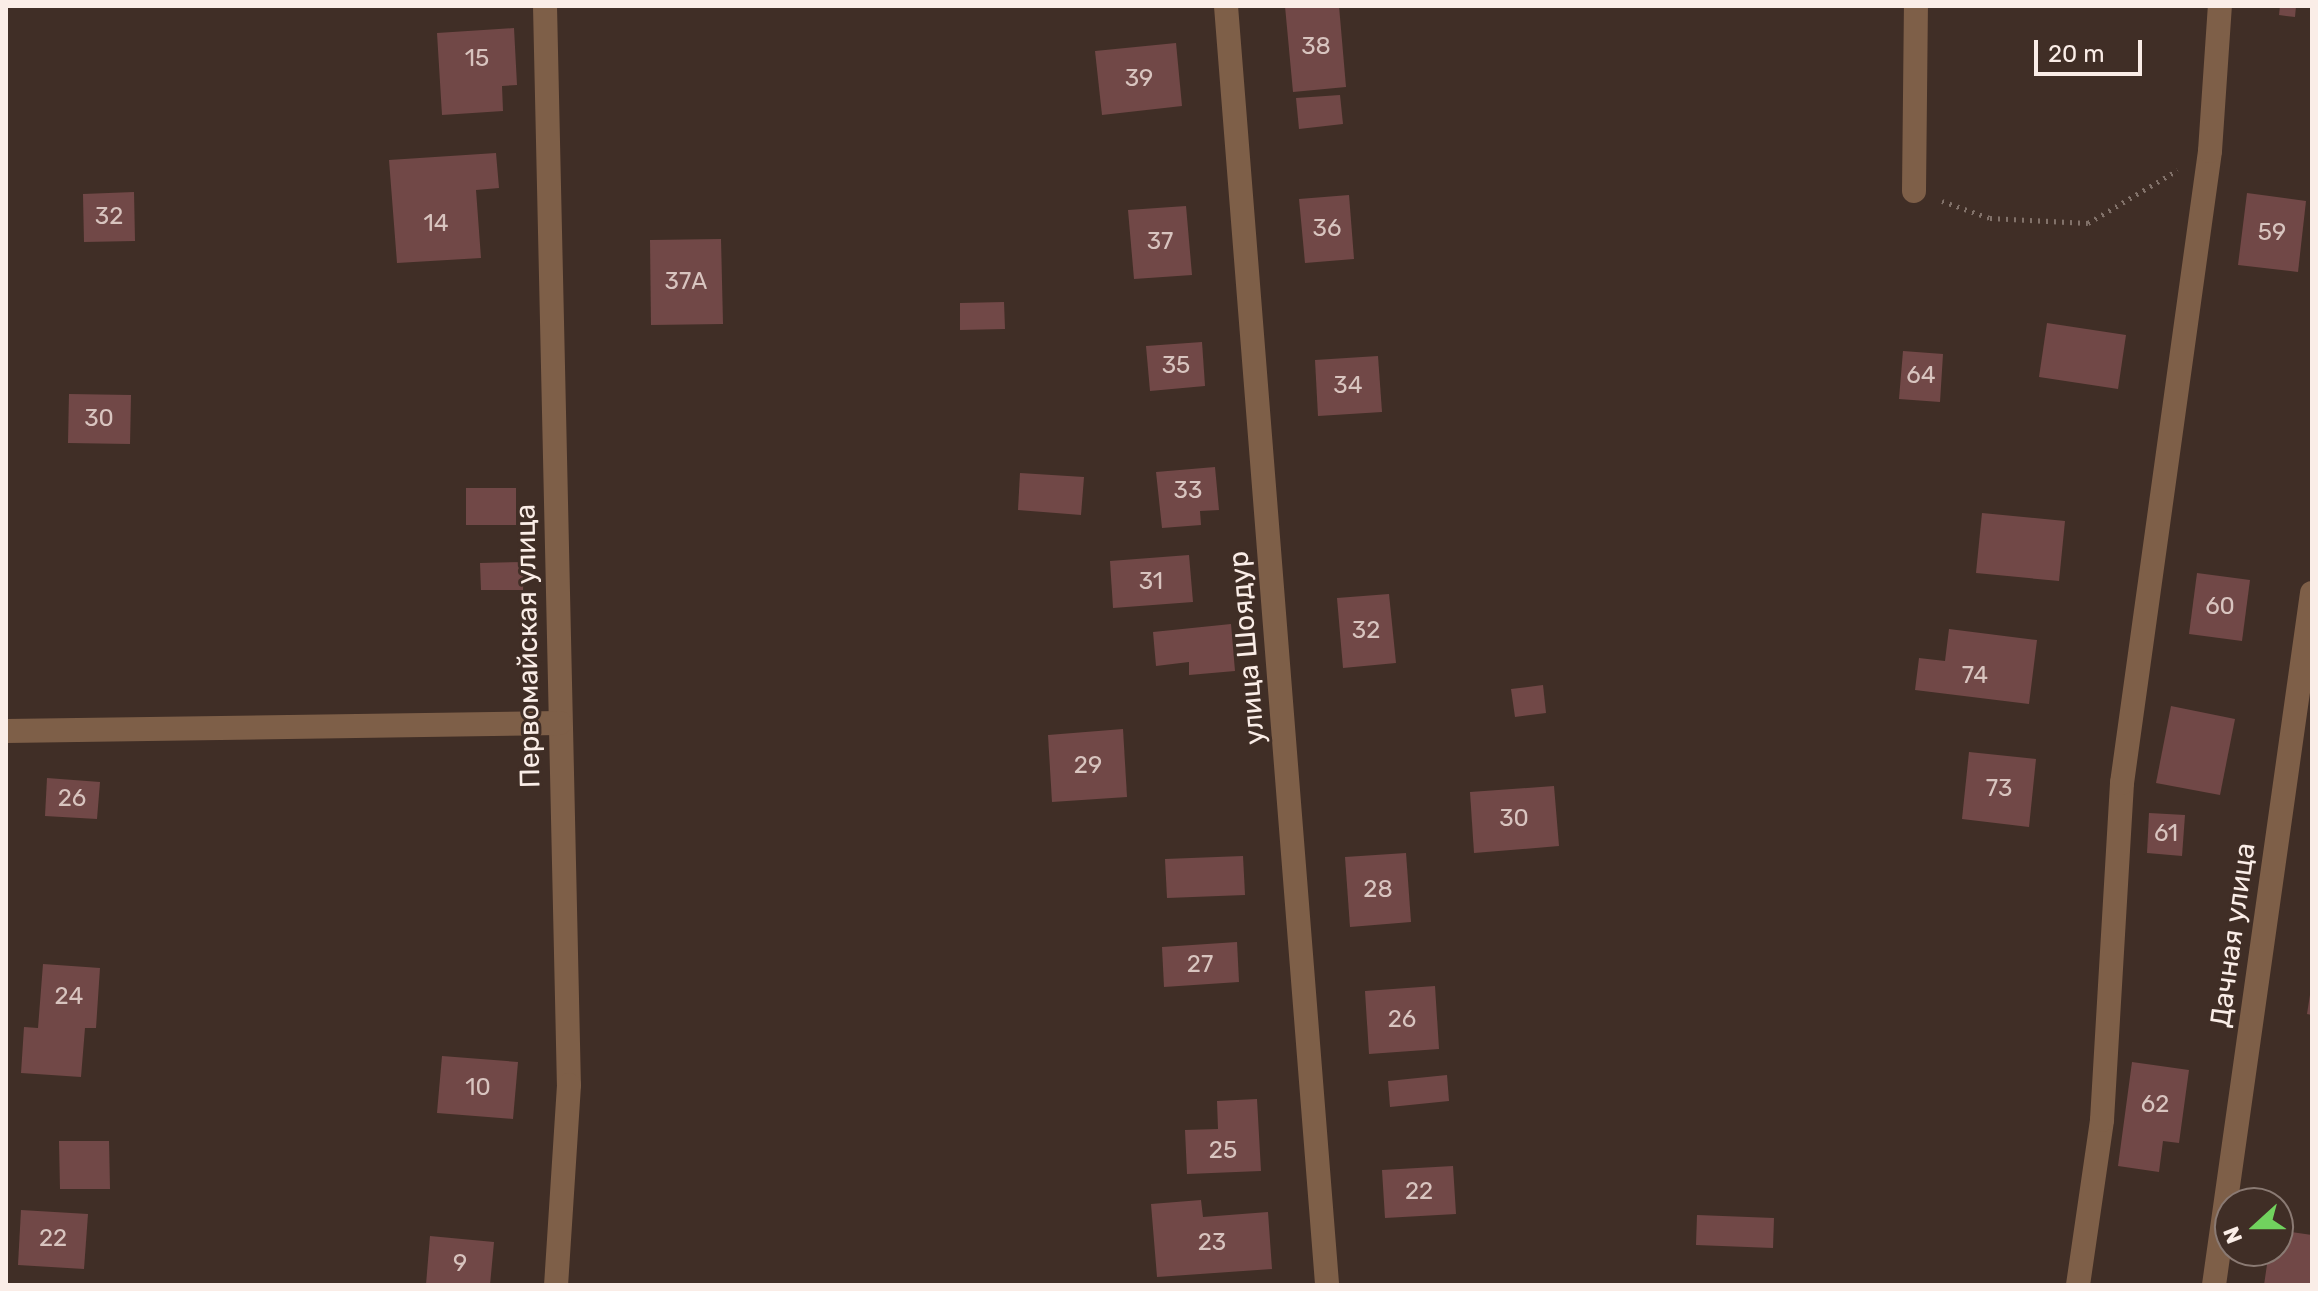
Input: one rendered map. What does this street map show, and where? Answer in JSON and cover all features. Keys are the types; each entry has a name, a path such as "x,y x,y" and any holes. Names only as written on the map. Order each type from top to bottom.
{"street":[{"name":"Первомайская улица","path":"545,6 569,1085 556,1285"},
{"name":"улица Шоядур","path":"1226,6 1327,1285"},
{"path":"1914,191 1916,6"},
{"path":"2078,1285 2102,1120 2122,783 2210,151 2220,6"},
{"name":"Дачная улица","path":"2214,1285 2312,593"},
{"path":"6,731 560,723"}],"path":[{"path":"1914,191 1990,218 2088,223 2210,151"}],"building":[{"path":"1285,6 1339,6 1346,87 1293,92"},
{"path":"2280,6 2296,6 2295,17 2279,15"},
{"path":"514,28 517,85 502,86 503,111 442,115 437,33"},
{"path":"1176,43 1182,106 1102,115 1095,51"},
{"path":"1340,95 1343,124 1299,129 1296,98"},
{"path":"496,153 499,188 476,190 481,258 397,263 389,160"},
{"path":"134,192 135,241 84,242 83,194"},
{"path":"2247,193 2306,201 2298,272 2238,265"},
{"path":"1349,195 1354,259 1305,263 1299,199"},
{"path":"1186,206 1192,275 1134,279 1128,210"},
{"path":"721,239 723,324 651,325 650,240"},
{"path":"1004,302 1005,329 960,330 960,303"},
{"path":"2047,323 2126,335 2118,389 2039,377"},
{"path":"1202,342 1205,386 1150,391 1146,346"},
{"path":"1903,351 1943,354 1940,402 1899,399"},
{"path":"1378,356 1382,412 1318,416 1315,360"},
{"path":"69,394 131,395 130,444 68,443"},
{"path":"1215,467 1219,510 1200,511 1201,525 1162,528 1156,472"},
{"path":"1020,473 1084,477 1081,515 1018,510"},
{"path":"466,488 516,488 516,525 466,525"},
{"path":"1982,513 2065,521 2059,581 1976,573"},
{"path":"1189,555 1193,602 1113,608 1110,561"},
{"path":"524,562 523,590 481,590 480,563"},
{"path":"2197,573 2250,580 2242,641 2189,634"},
{"path":"1389,594 1396,663 1343,668 1337,598"},
{"path":"1231,624 1235,671 1189,675 1189,662 1156,666 1153,632"},
{"path":"1949,629 2037,640 2029,704 1915,690 1919,658 1945,661"},
{"path":"1543,685 1546,713 1515,717 1511,689"},
{"path":"2171,706 2235,719 2220,795 2156,783"},
{"path":"1123,729 1127,797 1052,802 1048,735"},
{"path":"1969,752 2036,759 2029,827 1962,819"},
{"path":"47,778 100,782 97,819 45,816"},
{"path":"1554,786 1559,846 1474,853 1470,792"},
{"path":"2149,813 2185,815 2182,856 2147,853"},
{"path":"1406,853 1411,922 1350,927 1345,857"},
{"path":"1243,856 1245,895 1167,898 1165,859"},
{"path":"1237,942 1239,982 1164,987 1162,947"},
{"path":"43,964 100,968 96,1028 85,1028 81,1077 21,1073 24,1027 38,1028"},
{"path":"1435,986 1439,1049 1369,1054 1365,991"},
{"path":"2312,995 2312,1015 2307,1014"},
{"path":"442,1056 518,1062 513,1119 437,1113"},
{"path":"2132,1062 2189,1070 2179,1143 2163,1141 2159,1172 2118,1166"},
{"path":"1447,1075 1449,1101 1390,1107 1388,1081"},
{"path":"1257,1099 1261,1171 1187,1174 1185,1130 1218,1129 1217,1101"},
{"path":"59,1141 109,1141 110,1189 60,1189"},
{"path":"1453,1166 1456,1214 1385,1218 1382,1170"},
{"path":"1201,1200 1203,1217 1268,1212 1272,1269 1157,1277 1151,1204"},
{"path":"21,1210 88,1214 84,1269 18,1265"},
{"path":"1697,1215 1774,1218 1773,1248 1696,1245"},
{"path":"2294,1232 2312,1235 2312,1285 2264,1285 2267,1267 2294,1267"},
{"path":"430,1236 494,1242 490,1285 426,1285"}]}
